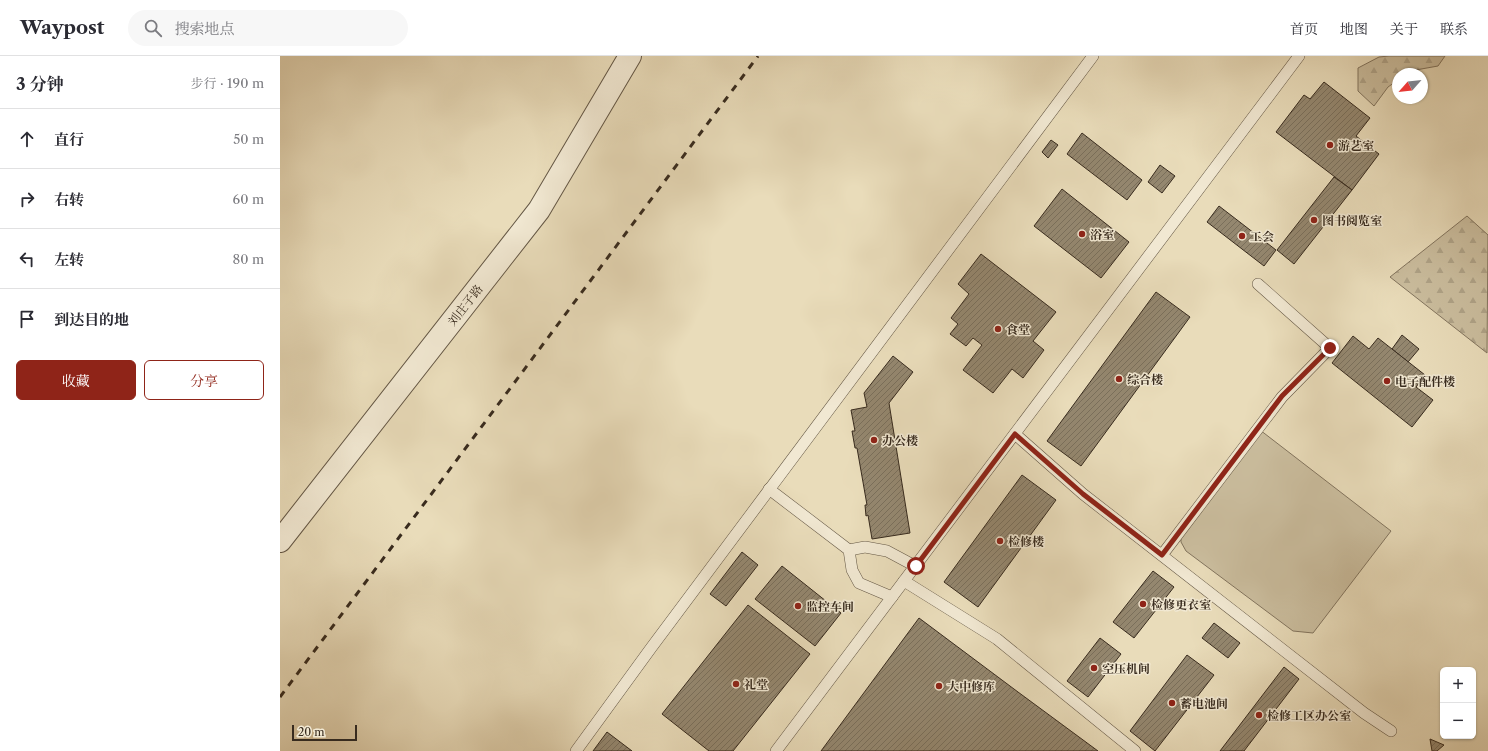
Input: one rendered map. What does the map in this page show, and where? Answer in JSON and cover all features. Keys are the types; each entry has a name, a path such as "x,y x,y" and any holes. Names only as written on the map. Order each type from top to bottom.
{"street":[{"name":"刘庄子路","path":"280,541 539,210 630,56"}],"lane":[{"path":"576,751 769,489 1093,56"},
{"path":"776,751 1299,56"},
{"path":"1162,555 1282,396 1330,348 1258,284"},
{"path":"1015,434 1083,494 1364,713 1391,731"},
{"path":"769,489 849,550 852,570 859,583 892,597"},
{"path":"849,550 865,547 887,551 916,566"},
{"path":"904,581 998,639 1135,751"}],"green space":[{"path":"1445,56 1438,66 1427,68 1392,68 1392,84 1388,87 1374,106 1358,91 1358,68 1379,57"},
{"path":"1467,216 1488,235 1487,353 1390,277"},
{"path":"1260,430 1391,531 1313,633 1293,631 1186,551 1181,542 1181,533"}],"building":[{"name":"游艺室","path":"1324,82 1370,118 1356,136 1379,154 1352,190 1276,132 1304,95 1310,99"},
{"path":"1082,133 1142,180 1127,200 1067,154"},
{"path":"1051,140 1058,145 1048,158 1042,152"},
{"path":"1160,165 1175,176 1162,193 1148,182"},
{"name":"图书阅览室","path":"1334,177 1352,190 1294,264 1277,250"},
{"name":"浴室","path":"1062,189 1129,242 1101,278 1034,226"},
{"name":"工会","path":"1219,206 1276,250 1264,266 1207,222"},
{"name":"食堂","path":"981,254 1056,312 1033,341 1044,350 1023,378 1012,369 993,393 963,370 982,345 973,338 966,346 950,334 958,324 951,318 969,294 958,284"},
{"name":"综合楼","path":"1156,292 1190,317 1081,466 1047,441"},
{"path":"1402,335 1419,349 1408,362 1392,349"},
{"name":"电子配件楼","path":"1353,336 1369,349 1378,338 1425,375 1416,387 1433,400 1412,427 1332,363"},
{"name":"办公楼","path":"893,356 913,372 889,403 910,533 872,539 868,515 866,516 865,505 867,505 857,448 855,448 852,431 855,431 851,410 867,407 864,393"},
{"name":"检修楼","path":"1022,475 1056,500 978,607 944,582"},
{"path":"742,552 758,565 726,606 710,594"},
{"name":"监控车间","path":"782,566 841,613 815,646 755,599"},
{"name":"检修更衣室","path":"1153,571 1174,587 1134,638 1113,622"},
{"name":"礼堂","path":"748,605 810,654 733,751 709,751 662,714"},
{"name":"大中修库","path":"919,618 1018,692 1098,751 821,751"},
{"path":"1214,623 1240,643 1228,658 1202,638"},
{"name":"空压机间","path":"1100,638 1121,654 1088,697 1067,681"},
{"name":"蓄电池间","path":"1187,655 1214,675 1155,751 1130,731"},
{"name":"检修工区办公室","path":"1284,667 1299,679 1244,751 1220,751"},
{"path":"607,732 632,751 593,751"},
{"path":"1430,739 1444,745 1437,751 1432,751"}],"railway":[{"path":"280,697 758,56"}],"place":[{"name":"游艺室","path":"1330,145"},
{"name":"图书阅览室","path":"1314,220"},
{"name":"浴室","path":"1082,234"},
{"name":"工会","path":"1242,236"},
{"name":"食堂","path":"998,329"},
{"name":"综合楼","path":"1119,379"},
{"name":"电子配件楼","path":"1387,381"},
{"name":"办公楼","path":"874,440"},
{"name":"检修楼","path":"1000,541"},
{"name":"检修更衣室","path":"1143,604"},
{"name":"监控车间","path":"798,606"},
{"name":"空压机间","path":"1094,668"},
{"name":"礼堂","path":"736,684"},
{"name":"大中修库","path":"939,686"},
{"name":"蓄电池间","path":"1172,703"},
{"name":"检修工区办公室","path":"1259,715"}],"route":[{"path":"916,566 1015,434 1083,494 1162,555 1282,396 1330,348"}]}
